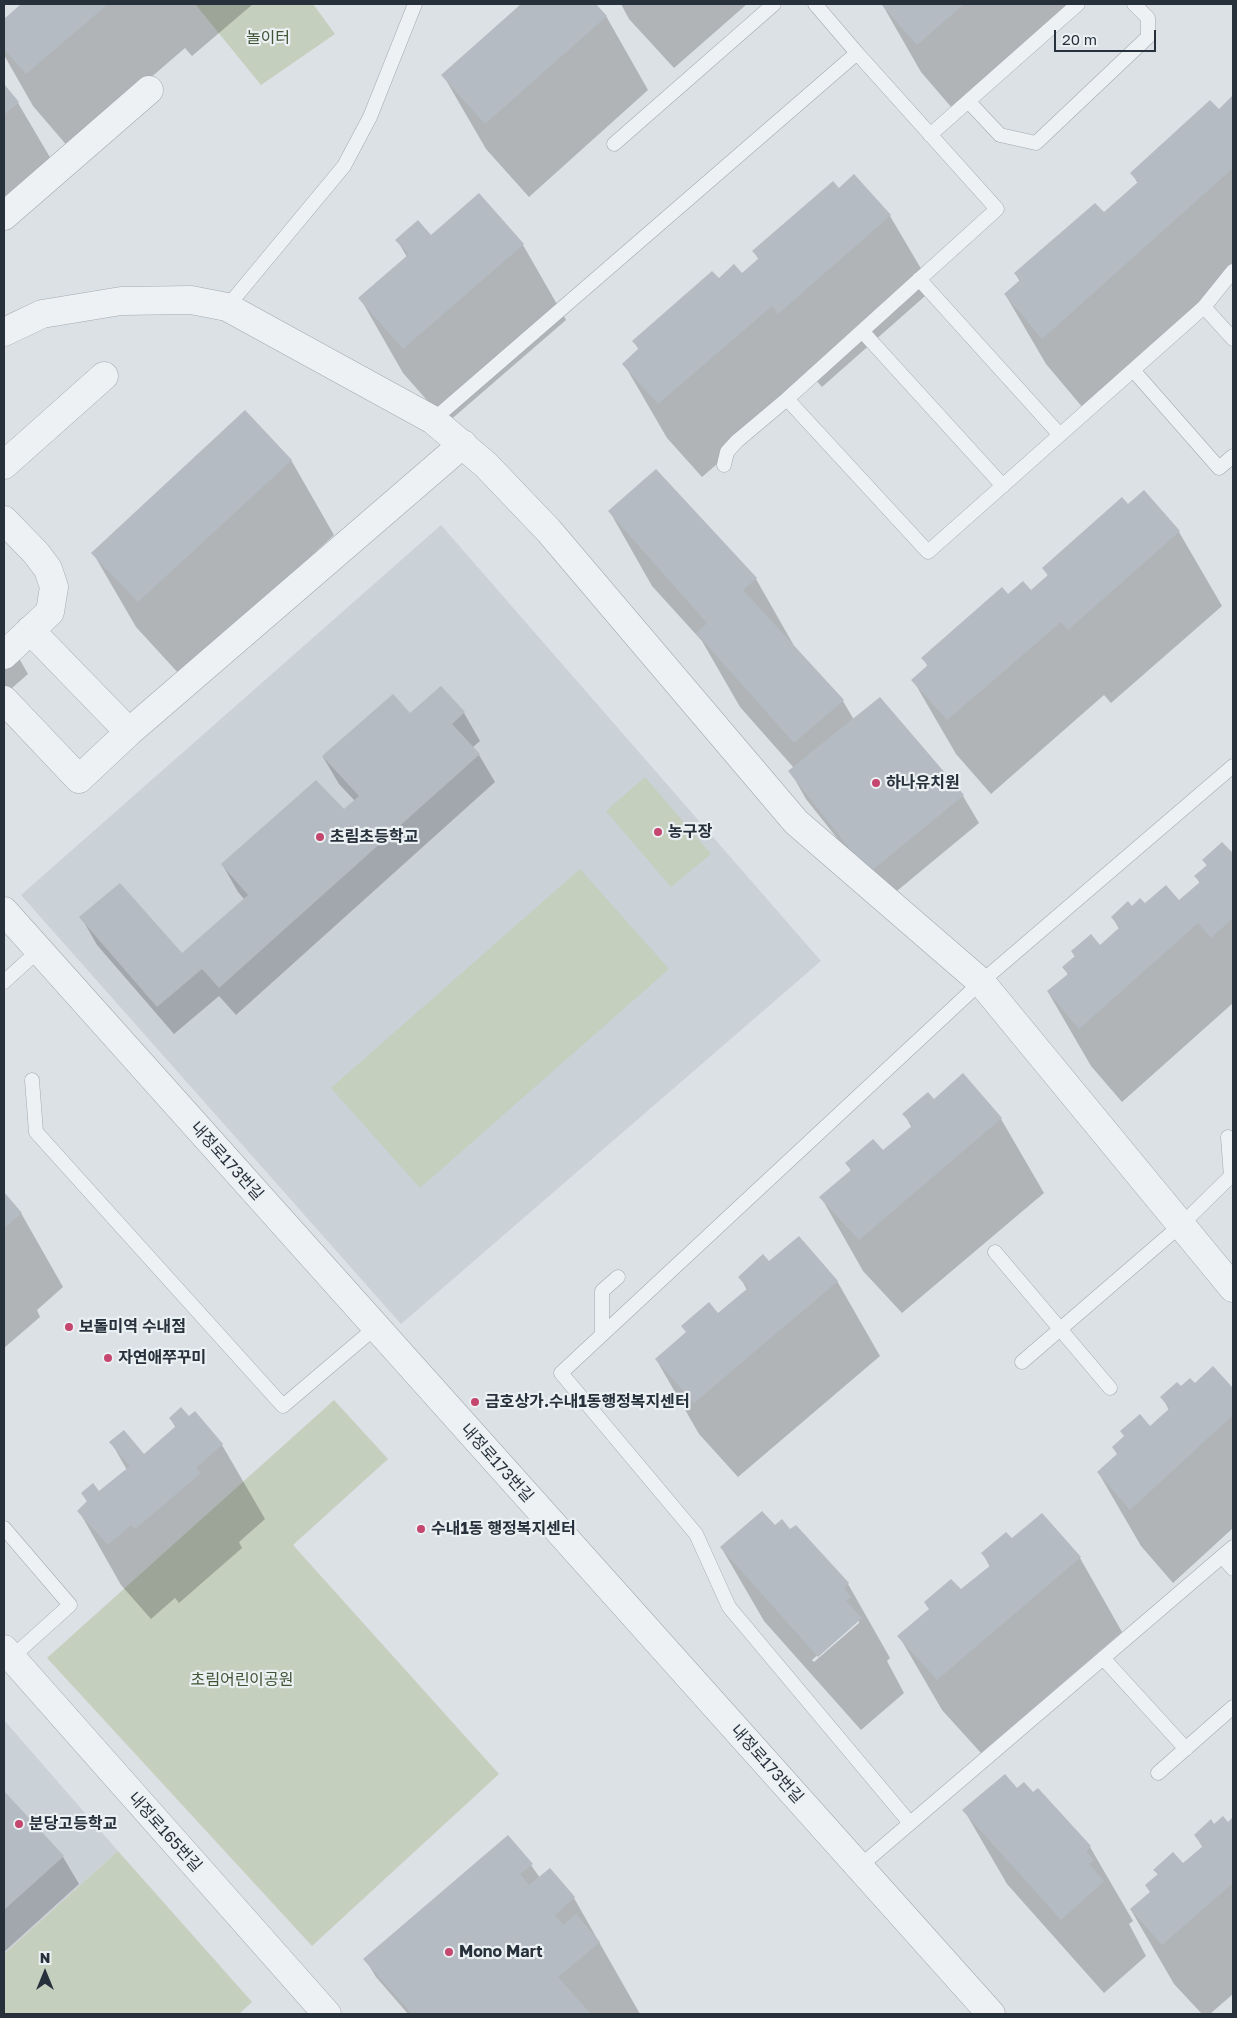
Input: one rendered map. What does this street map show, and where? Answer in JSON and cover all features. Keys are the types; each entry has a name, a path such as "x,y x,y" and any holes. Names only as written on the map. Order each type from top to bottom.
{"street":[{"path":"4,216 149,90"},
{"path":"4,332 42,314 121,302 191,300 227,307 433,420 463,444 549,532 796,822 981,982 1233,1288"},
{"path":"4,465 104,376"},
{"path":"4,700 78,779 129,732 463,444"},
{"path":"4,520 36,552 48,569 54,587 50,612 4,655"},
{"path":"30,630 129,732"},
{"name":"내정로173번길","path":"4,911 991,2014"},
{"name":"내정로165번길","path":"7,1654 327,2014"}],"lane":[{"path":"227,307 344,166 370,117 415,4"},
{"path":"614,144 774,4"},
{"path":"724,465 727,452 737,441 787,399 996,209 815,4"},
{"path":"930,135 1078,4"},
{"path":"969,102 1000,136 1036,143 1148,37 1148,18 1134,4"},
{"path":"433,420 857,53"},
{"path":"787,399 928,552 1204,307 1233,271"},
{"path":"919,279 1060,435"},
{"path":"1204,307 1233,339"},
{"path":"862,331 1003,486"},
{"path":"1133,370 1219,468 1233,456"},
{"path":"910,1823 729,1607 696,1534 561,1372 981,982 1233,766"},
{"path":"4,982 39,950"},
{"path":"32,1080 36,1132 282,1406 376,1327"},
{"path":"1022,1362 1180,1225 1232,1176 1228,1137"},
{"path":"995,1252 1110,1388"},
{"path":"602,1334 602,1292 618,1277"},
{"path":"4,1528 70,1605 7,1654"},
{"path":"859,1867 1233,1547"},
{"path":"1222,1556 1233,1569"},
{"path":"1103,1658 1186,1748"},
{"path":"1158,1772 1233,1707"}],"shaded area":[{"path":"441,525 821,961 401,1324 21,895"},
{"path":"4,1720 118,1851 4,1954"}],"green space":[{"name":"놀이터","path":"195,4 313,4 335,34 261,85"},
{"name":"농구장","path":"645,777 711,854 671,887 606,811"},
{"path":"580,869 669,969 420,1188 331,1088"},
{"name":"초림어린이공원","path":"334,1400 388,1459 293,1545 499,1774 312,1946 47,1658"},
{"path":"118,1851 252,2002 239,2014 4,2014 4,1954"}],"building":[{"path":"21,4 108,4 26,74 4,49 4,19"},
{"path":"521,4 596,4 607,16 485,124 441,75"},
{"path":"881,4 964,4 917,45"},
{"path":"4,84 19,102 4,115"},
{"path":"1233,95 1233,168 1042,339 1004,294 1020,280 1014,273 1095,203 1104,212 1138,182 1130,173 1210,100 1219,109"},
{"path":"854,174 891,215 778,314 772,306 658,404 622,364 639,348 632,341 712,271 719,278 734,264 742,273 759,258 752,251 833,181 839,188"},
{"path":"479,193 524,244 403,349 358,298 409,254 395,240 418,220 431,235"},
{"path":"245,410 292,460 138,602 91,553"},
{"path":"656,469 757,578 743,590 844,700 794,743 696,633 707,623 608,511"},
{"path":"1144,490 1180,531 1068,630 1061,622 947,720 911,680 928,665 921,658 1002,587 1008,594 1023,581 1031,590 1048,575 1042,568 1122,497 1128,504"},
{"name":"초림초등학교","path":"441,686 465,712 452,724 480,754 219,988 202,969 157,1007 79,917 120,883 182,953 248,895 221,864 316,780 344,809 359,796 322,756 393,694 410,713"},
{"name":"하나유치원","path":"880,697 964,795 869,873 788,771"},
{"path":"1222,842 1233,853 1233,918 1211,938 1198,923 1079,1029 1047,991 1068,974 1062,967 1075,956 1071,951 1091,934 1100,945 1120,927 1111,917 1128,901 1132,906 1140,898 1145,903 1166,885 1179,900 1200,882 1194,876 1207,865 1202,860"},
{"path":"963,1073 1002,1118 859,1240 819,1197 851,1170 845,1163 873,1139 883,1150 913,1125 902,1114 928,1092 934,1099"},
{"path":"4,1192 22,1213 4,1228"},
{"path":"799,1236 838,1281 694,1403 655,1359 686,1332 681,1326 709,1302 718,1313 748,1288 738,1277 763,1254 769,1261"},
{"path":"1213,1366 1233,1388 1233,1415 1130,1510 1097,1472 1117,1454 1112,1447 1124,1436 1120,1431 1140,1414 1150,1426 1170,1408 1160,1397 1177,1382 1181,1386 1190,1378 1195,1383"},
{"path":"181,1407 189,1416 195,1411 223,1444 196,1468 201,1473 135,1529 131,1525 108,1545 77,1511 87,1501 81,1493 93,1483 99,1491 130,1466 109,1442 124,1430 144,1454 176,1426 169,1418"},
{"path":"762,1511 775,1525 782,1519 790,1529 796,1525 849,1583 844,1588 851,1597 846,1601 862,1618 818,1657 720,1547"},
{"path":"1042,1513 1081,1557 937,1680 897,1636 929,1609 924,1602 951,1579 961,1589 991,1565 981,1553 1006,1532 1012,1538"},
{"path":"1005,1774 1017,1788 1024,1782 1033,1792 1038,1788 1091,1846 1086,1851 1094,1860 1089,1864 1104,1881 1061,1920 962,1810"},
{"name":"분당고등학교","path":"4,1791 64,1856 4,1910"},
{"path":"1223,1816 1228,1822 1233,1817 1233,1883 1162,1945 1130,1909 1150,1892 1145,1885 1158,1874 1153,1870 1173,1852 1183,1863 1203,1846 1194,1835 1211,1819 1214,1824"},
{"path":"508,1835 533,1864 520,1874 529,1885 550,1868 575,1897 555,1915 563,1925 576,1914 600,1942 558,1977 591,2014 412,2014 363,1959"}],"place":[{"name":"하나유치원","path":"876,783"},
{"name":"농구장","path":"658,832"},
{"name":"초림초등학교","path":"320,837"},
{"name":"보돌미역 수내점","path":"69,1327"},
{"name":"자연애쭈꾸미","path":"108,1358"},
{"name":"금호상가.수내1동행정복지센터","path":"475,1402"},
{"name":"수내1동 행정복지센터","path":"421,1529"},
{"name":"분당고등학교","path":"19,1824"},
{"name":"Mono Mart","path":"449,1952"}]}
